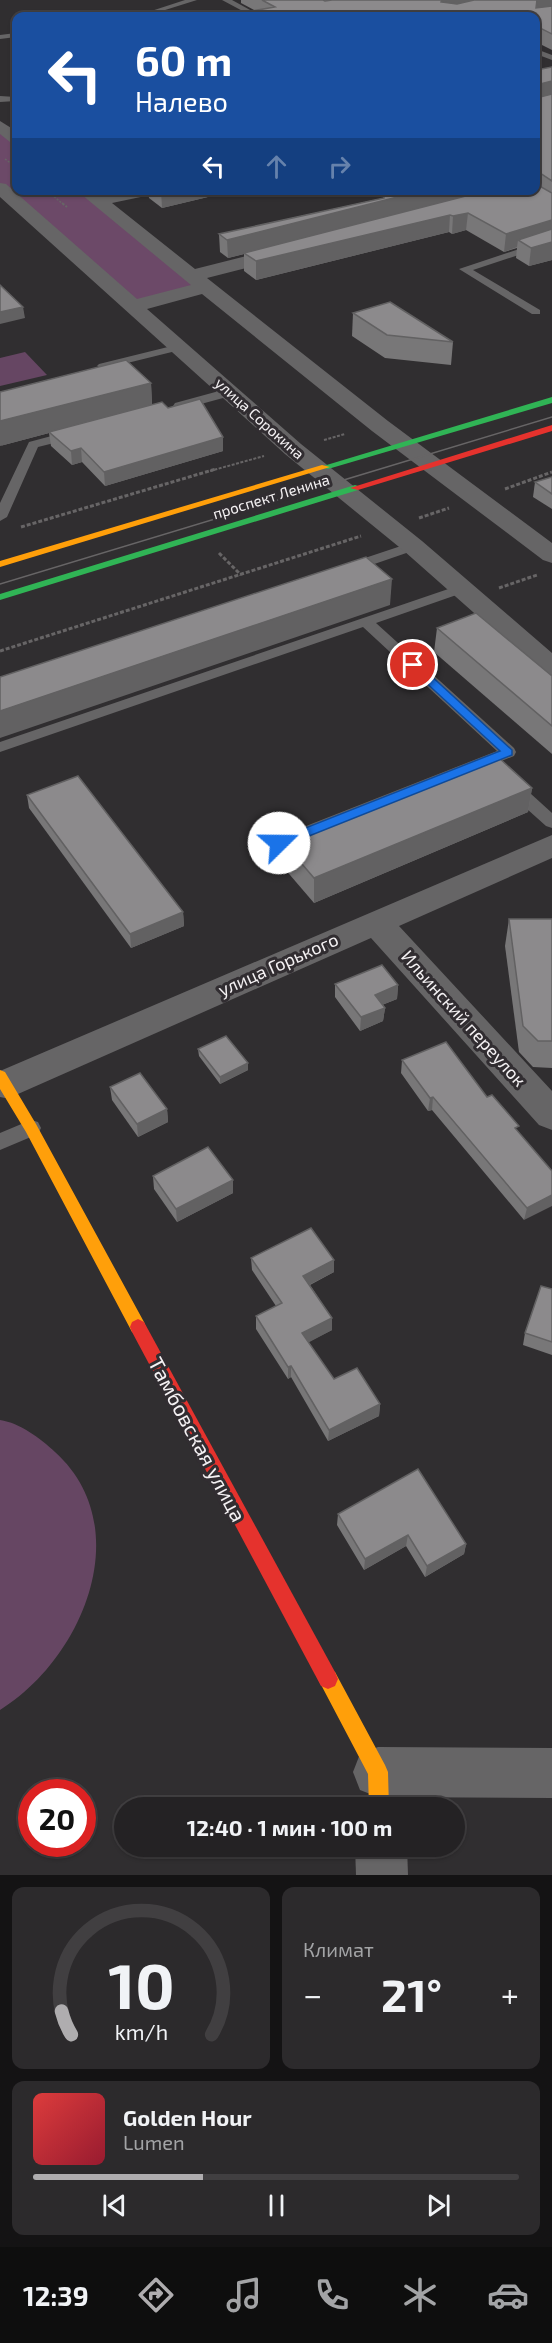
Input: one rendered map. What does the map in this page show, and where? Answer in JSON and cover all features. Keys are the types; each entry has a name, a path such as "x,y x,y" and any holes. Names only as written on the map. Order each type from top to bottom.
{"main road":[{"name":"проспект Ленина","path":"0,564 552,400"},
{"name":"проспект Ленина","path":"0,597 552,428"},
{"name":"Тамбовская улица","path":"2,1082 31,1128 378,1790"}],"street":[{"path":"0,126 12,136"},
{"name":"улица Сорокина","path":"0,188 293,449 413,546 552,667"},
{"path":"92,196 380,426 479,498 547,564"},
{"path":"134,306 199,281 306,247"},
{"name":"улица Горького","path":"2,1082 552,846"},
{"name":"Ильинский переулок","path":"376,921 552,1115"},
{"path":"378,1790 552,1773"},
{"path":"381,1857 382,1875"}],"lane":[{"path":"153,12 193,0"},
{"path":"226,0 249,12"},
{"path":"536,312 464,269 549,244"},
{"path":"90,370 180,346"},
{"path":"165,409 231,392"},
{"path":"0,517 33,445 88,430"},
{"path":"335,573 413,546"},
{"path":"0,747 366,621 465,593"},
{"path":"279,843 508,752 366,621"},
{"path":"485,761 552,822"},
{"path":"0,1142 31,1128"}],"path":[{"path":"11,530 165,483 380,426"},
{"path":"0,651 390,527 552,472"},
{"path":"465,593 547,564"}],"shaded area":[{"path":"0,126 12,136 12,195 89,195 206,287 134,306 0,188"},
{"path":"25,352 47,375 0,386 0,358"},
{"path":"0,1420 22,1428 43,1442 55,1452 80,1483 93,1517 96,1553 90,1590 76,1626 55,1659 30,1687 0,1710"}],"building":[{"path":"262,0 442,0 441,2 457,4 474,0 537,0 536,8 552,6 552,34 540,28 540,12 246,12 275,7"},
{"path":"552,67 552,81 540,84 540,69"},
{"path":"552,94 552,181 540,173 540,97"},
{"path":"540,186 552,193 552,220 506,234 468,213 450,215 256,261 244,253 470,195 540,195"},
{"path":"383,195 405,195 227,240 219,234 384,198"},
{"path":"552,229 552,242 531,248 518,240"},
{"path":"0,285 23,307 0,312"},
{"path":"390,302 453,342 387,335 353,313"},
{"path":"126,360 151,383 0,421 0,392"},
{"path":"200,399 223,437 104,472 81,448 71,451 49,432 162,402 168,408"},
{"path":"552,477 552,494 535,482"},
{"path":"366,557 392,579 0,711 0,677"},
{"path":"476,613 552,676 552,726 437,628"},
{"path":"498,757 532,788 314,878 284,843"},
{"path":"78,776 183,912 130,934 27,795"},
{"path":"509,919 552,919 552,1041 538,1041 523,1026"},
{"path":"382,965 398,985 375,995 385,1008 361,1017 335,984"},
{"path":"226,1036 248,1063 220,1077 198,1049"},
{"path":"446,1042 487,1097 492,1095 519,1126 515,1128 552,1171 552,1195 527,1208 433,1097 430,1098 402,1060"},
{"path":"140,1073 167,1109 137,1124 110,1087"},
{"path":"208,1147 233,1180 176,1209 153,1176"},
{"path":"311,1228 334,1260 303,1276 332,1318 302,1333 334,1379 357,1368 380,1404 329,1430 291,1366 288,1367 256,1316 282,1303 251,1258"},
{"path":"541,1286 552,1289 552,1342 525,1333"},
{"path":"418,1469 466,1544 427,1566 408,1535 365,1559 338,1514"}],"tram line":[{"path":"0,584 552,417"}],"traffic: fast":[{"path":"325,467 552,400"},
{"path":"0,597 355,488"}],"traffic: slow":[{"path":"0,564 325,467"},
{"path":"0,1076 31,1128 138,1327"},
{"path":"328,1679 378,1772 379,1797"}],"traffic: jam":[{"path":"355,488 552,428"},
{"path":"138,1327 328,1679"}],"route":[{"path":"279,843 508,752 413,665"}]}
